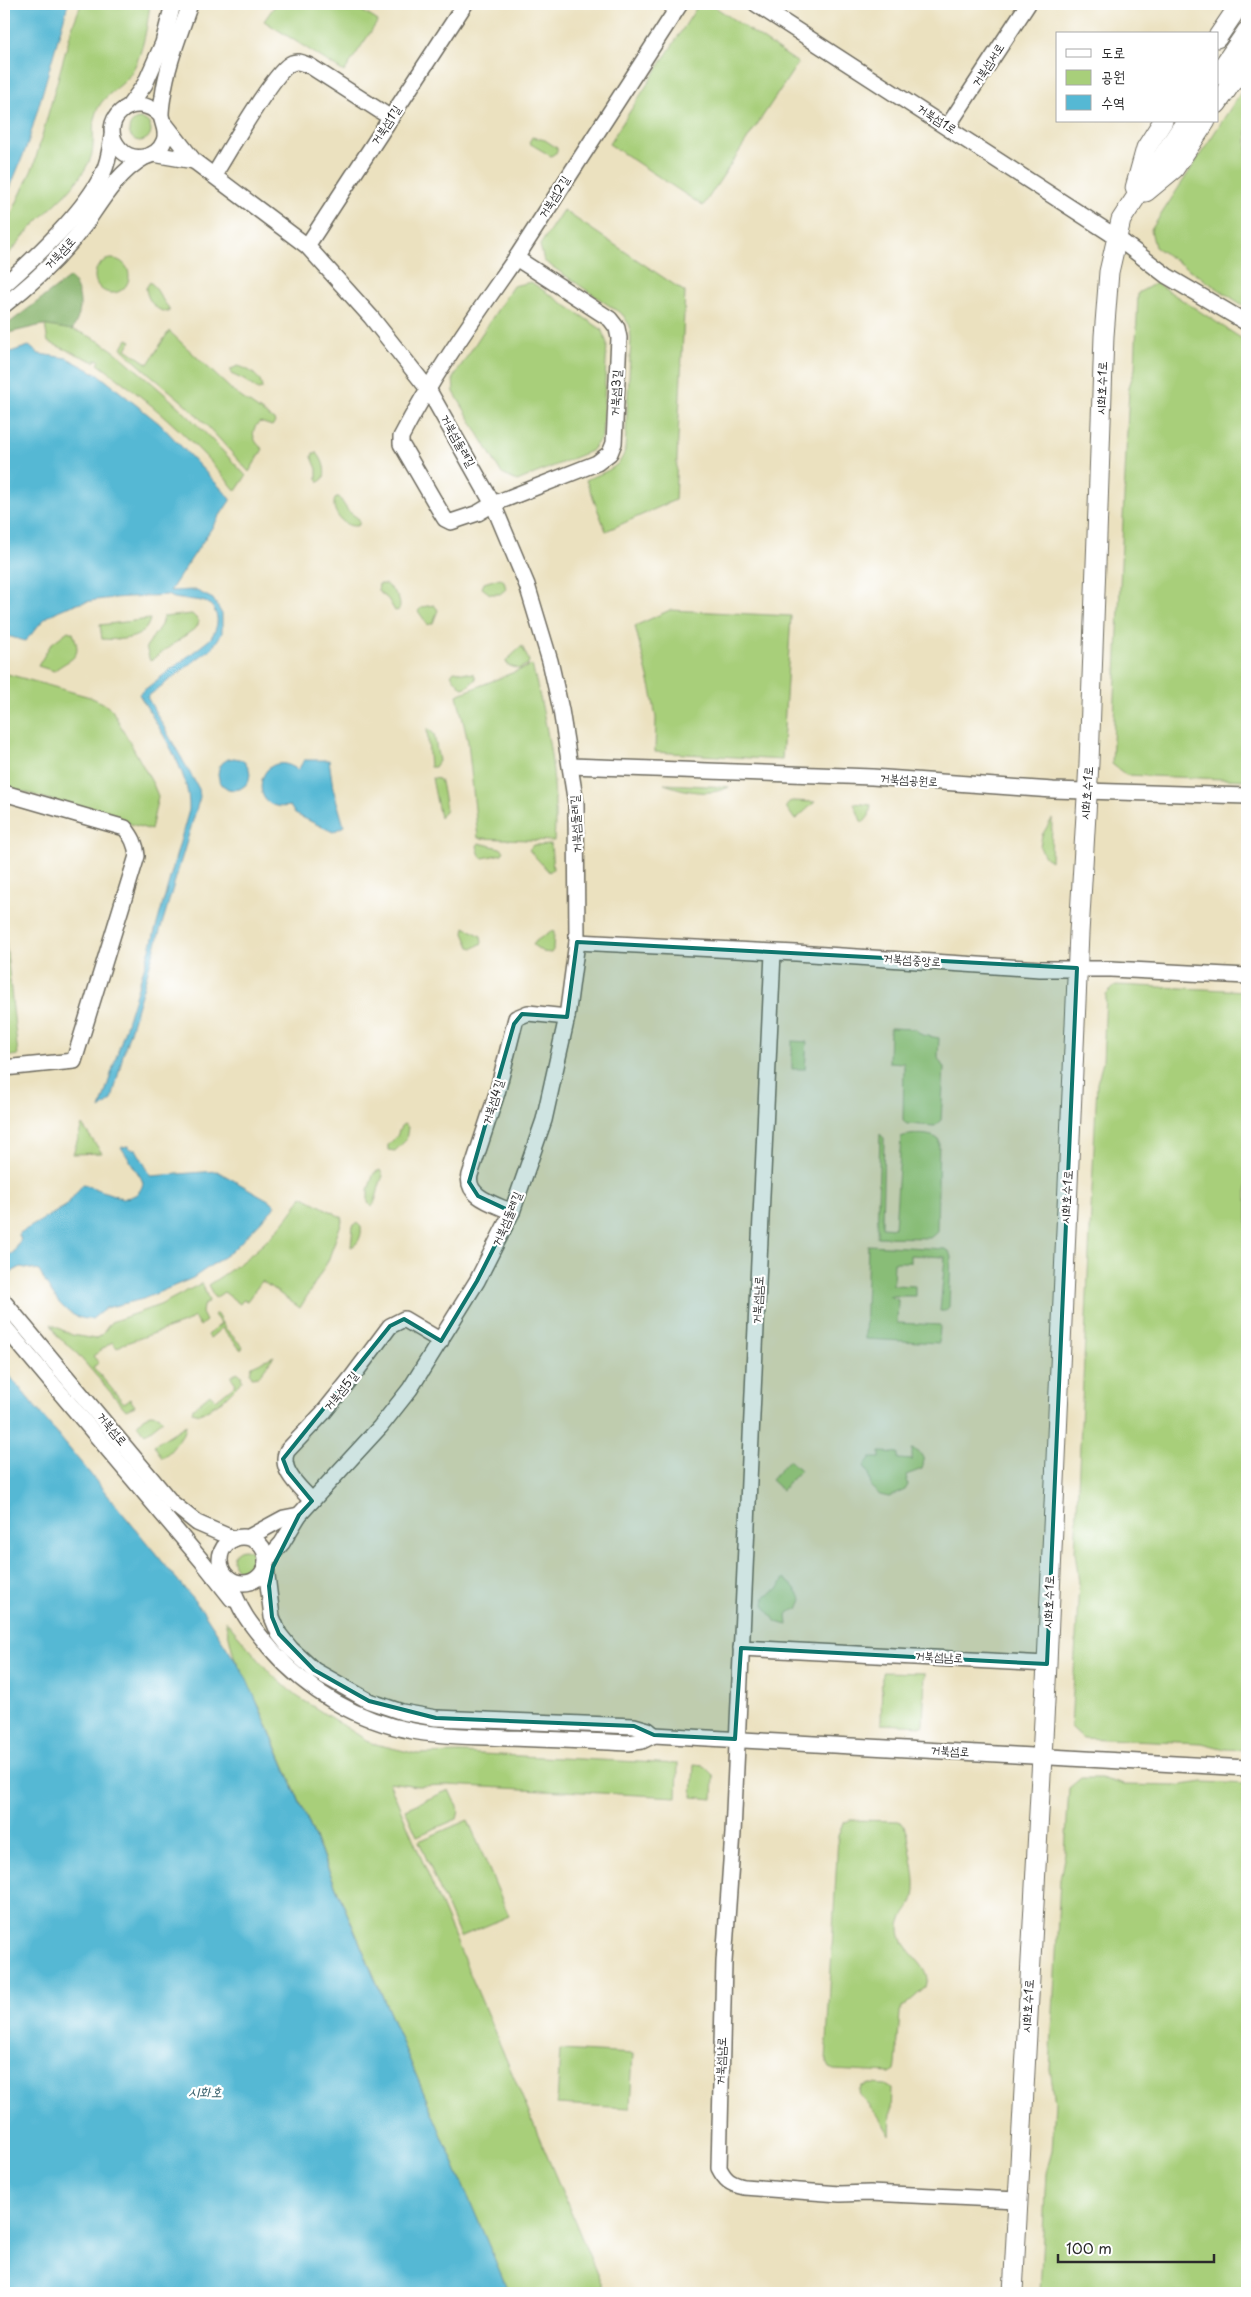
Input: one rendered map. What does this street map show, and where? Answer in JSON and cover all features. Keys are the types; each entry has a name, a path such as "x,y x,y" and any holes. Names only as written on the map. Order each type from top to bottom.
{"main road":[{"path":"1218,37 1240,4"},
{"path":"1218,74 1247,31"},
{"path":"1218,103 1247,60"},
{"path":"1131,204 1146,148 1161,122"},
{"name":"시화호수1로","path":"1013,2293 1047,1664 1077,968 1088,790 1104,336 1109,272 1121,220 1185,122"},
{"path":"1131,204 1174,169 1205,122"}],"street":[{"path":"4,285 53,238 96,185 109,158 115,118 129,106 144,84 163,43 173,4"},
{"path":"149,156 164,141 163,120 166,78 190,4"},
{"name":"거북섬1길","path":"306,246 465,4"},
{"name":"거북섬2길","path":"493,504 478,513 458,521 451,522 446,519 401,444 401,437 428,388 516,258 680,4"},
{"name":"거북섬1로","path":"756,4 948,126 1116,237 1168,276 1247,324"},
{"name":"거북섬서로","path":"948,126 1028,4"},
{"path":"214,175 283,68 291,63 299,62 310,66 391,118"},
{"path":"129,106 147,105 155,109 194,161"},
{"path":"112,136 121,151 128,156 149,156 194,161"},
{"name":"거북섬로","path":"4,305 26,287 59,254 80,230 123,173 149,156"},
{"name":"거북섬둘레길","path":"194,161 306,246 371,316 428,388 493,504 527,585 550,661 572,766 576,804 577,942 567,1017 544,1120 512,1212 477,1281 410,1389 380,1427 299,1514"},
{"name":"거북섬3길","path":"493,504 598,463 610,453 614,443 620,338 617,328 610,319 516,258"},
{"name":"거북섬공원로","path":"572,766 848,776 1053,790 1247,796"},
{"path":"4,793 124,828 136,846 137,856 74,1061 4,1068"},
{"name":"거북섬중앙로","path":"577,942 773,953 796,952 1040,969 1077,968 1247,976"},
{"name":"거북섬남로","path":"773,953 733,1833 724,1962 719,2168 724,2178 733,2185 744,2187 831,2194 1017,2200"},
{"name":"거북섬4길","path":"512,1212 478,1196 471,1189 470,1175 497,1093 516,1018 528,1013 567,1017"},
{"name":"거북섬로","path":"4,1302 171,1502 197,1523 234,1538"},
{"name":"거북섬5길","path":"312,1501 285,1467 283,1459 287,1451 329,1406 390,1326 404,1319 441,1341"},
{"path":"4,1326 202,1561 278,1657 301,1679 342,1706 392,1726 436,1734 628,1743 642,1741 654,1734 642,1727 634,1726 436,1718 402,1712 369,1701 314,1670 291,1649 279,1634 272,1616 262,1546 249,1537"},
{"path":"202,1561 236,1582 250,1582 262,1574 266,1564 282,1543 299,1514"},
{"path":"241,1612 220,1557 227,1543 234,1538 249,1537 262,1528 284,1518 299,1514"},
{"path":"215,1530 238,1531 262,1528"},
{"path":"269,1586 282,1543"},
{"name":"거북섬남로","path":"741,1648 1047,1664"},
{"name":"거북섬로","path":"654,1734 1042,1758 1247,1768"}],"highlighted area":[{"path":"577,942 1077,968 1047,1664 741,1648 735,1739 654,1735 634,1726 436,1718 369,1701 314,1670 279,1634 272,1617 269,1586 273,1567 299,1515 312,1501 288,1472 283,1459 390,1326 404,1319 441,1341 477,1281 512,1212 478,1196 469,1182 514,1024 522,1014 567,1017"}],"green space":[{"path":"81,4 150,4 140,54 126,80 99,106 93,127 92,155 84,171 68,192 32,227 4,260 4,230 34,165 72,28"},
{"path":"276,4 351,4 378,21 344,72 264,21"},
{"path":"712,5 798,63 703,206 609,144 697,7"},
{"path":"1247,83 1247,308 1155,247 1151,230"},
{"path":"140,119 148,122 151,130 148,138 140,141 132,138 129,130 132,122"},
{"path":"532,137 545,140 557,148 557,152 551,156 529,143"},
{"path":"563,210 685,292 675,500 606,531 586,480 615,466 620,462 625,450 631,340 630,326 623,315 544,261 540,245"},
{"path":"112,259 119,260 124,264 128,269 128,283 124,288 119,292 112,293 105,292 100,288 96,283 95,276 96,269 100,264 105,260"},
{"path":"70,277 77,290 80,303 78,317 72,330 42,325 4,334 4,327"},
{"path":"150,282 169,308 169,312 156,308 150,301 146,288"},
{"path":"531,282 601,329 607,343 602,437 591,451 517,481 502,474 454,392 453,378 513,286"},
{"path":"1156,283 1247,342 1247,780 1126,775 1112,764 1129,387 1135,369 1138,293"},
{"path":"45,325 63,327 99,341 153,384 194,422 246,476 236,491 172,423 98,364 100,361 97,359 95,362 48,342"},
{"path":"169,331 235,393 274,420 275,423 272,426 260,422 254,429 255,439 263,449 249,472 193,412 125,352 122,347 127,339 131,341 126,349 148,364"},
{"path":"238,366 254,374 260,381 262,389 258,390 231,374 231,369"},
{"path":"313,453 317,453 324,468 324,478 319,482 317,480 317,469 312,457"},
{"path":"336,497 339,497 348,511 359,519 359,525 348,525 339,518 334,507"},
{"path":"500,578 504,581 506,589 500,594 490,594 482,588 484,583"},
{"path":"379,584 385,584 394,592 400,603 399,610 395,611 388,599 378,591"},
{"path":"434,605 438,610 433,623 428,625 418,611 422,607"},
{"path":"670,610 791,616 782,760 655,752 656,718 651,689 635,626"},
{"path":"192,614 199,621 197,627 150,661 146,647 161,625 163,617"},
{"path":"150,619 143,632 131,638 102,639 100,625"},
{"path":"68,631 73,633 76,642 77,649 74,657 54,671 38,666 51,644"},
{"path":"522,646 529,661 528,664 519,669 507,665 506,661"},
{"path":"532,665 547,730 553,774 555,796 554,841 478,838 468,742 457,695"},
{"path":"454,671 474,674 476,679 467,687 462,688 451,675"},
{"path":"4,673 90,697 112,710 158,796 151,830 4,786"},
{"path":"427,728 434,734 439,761 435,767 430,767"},
{"path":"432,778 439,779 441,782 446,809 440,818"},
{"path":"664,784 729,787 713,792 696,792"},
{"path":"792,801 815,802 795,820 786,807"},
{"path":"854,803 871,805 869,816 864,822 861,821"},
{"path":"1052,819 1051,861 1045,857 1040,847 1042,835"},
{"path":"479,843 500,848 504,851 502,854 483,858 480,856 477,846"},
{"path":"551,844 553,869 549,872 529,850 533,845"},
{"path":"4,925 18,1055 4,1057"},
{"path":"465,927 481,936 482,943 474,948 470,947 464,933"},
{"path":"551,931 554,932 553,950 551,953 543,952 533,945 536,941"},
{"path":"1116,985 1247,991 1247,1750 1225,1749 1202,1743 1083,1738 1071,1727 1079,1583 1075,1552 1097,1083 1103,1062 1106,995"},
{"path":"890,1028 915,1029 922,1035 939,1038 938,1058 944,1068 941,1120 935,1126 907,1124 903,1121 904,1063 889,1062"},
{"path":"792,1041 807,1042 805,1069 792,1069"},
{"path":"404,1124 408,1127 406,1140 395,1151 388,1150 388,1145 397,1136 401,1126"},
{"path":"82,1125 102,1153 73,1154"},
{"path":"880,1134 884,1138 882,1227 895,1228 901,1137 921,1134 932,1136 939,1140 937,1232 930,1238 877,1237"},
{"path":"380,1170 383,1176 372,1206 368,1203 368,1190 374,1173"},
{"path":"302,1196 343,1218 328,1261 300,1308 262,1281 247,1301 243,1300 240,1304 224,1292 215,1298 208,1285 248,1257 273,1235 284,1223"},
{"path":"357,1223 361,1227 361,1233 356,1244 351,1247 353,1226"},
{"path":"868,1245 945,1249 949,1251 951,1257 949,1307 945,1311 940,1311 945,1257 910,1255 910,1262 894,1262 893,1285 915,1286 915,1296 889,1296 898,1300 897,1323 940,1325 939,1343 865,1339"},
{"path":"202,1283 209,1301 203,1306 202,1313 206,1321 200,1326 194,1317 187,1322 123,1344 117,1348 112,1342 93,1356 99,1363 93,1367 124,1403 130,1399 135,1406 126,1410 73,1349 58,1337 51,1324 72,1335 95,1339 101,1336 111,1322 160,1305"},
{"path":"216,1313 225,1328 243,1347 241,1350 222,1328 210,1338 208,1335 221,1324 214,1315"},
{"path":"274,1356 259,1376 252,1377 250,1373 252,1366"},
{"path":"237,1372 241,1375 242,1381 222,1401 200,1414 192,1412 193,1408 210,1394 216,1400 236,1384 231,1377"},
{"path":"151,1414 158,1415 163,1420 145,1434 137,1425 143,1418"},
{"path":"186,1425 185,1431 175,1446 162,1458 154,1445"},
{"path":"912,1449 922,1456 924,1462 922,1469 906,1475 908,1485 905,1490 889,1497 880,1495 871,1487 869,1473 864,1466 870,1458 880,1458 880,1452 898,1453 898,1459 912,1460"},
{"path":"789,1460 800,1470 782,1490 771,1480"},
{"path":"244,1549 252,1552 255,1560 252,1568 244,1571 236,1568 233,1560 236,1552"},
{"path":"784,1578 794,1587 802,1600 798,1609 789,1612 787,1615 788,1625 776,1622 764,1605 765,1596 779,1588"},
{"path":"225,1620 271,1674 298,1697 371,1743 417,1754 461,1753 678,1764 677,1797 447,1785 417,1786 389,1782 605,2293 509,2293 260,1708 234,1657"},
{"path":"882,1672 925,1673 923,1726 881,1724"},
{"path":"694,1764 703,1765 714,1776 713,1799 692,1797"},
{"path":"1081,1778 1101,1778 1124,1785 1175,1786 1203,1782 1247,1784 1247,2293 1040,2293 1046,2173 1052,2151 1055,2102 1050,2069 1060,1879 1065,1853 1069,1788"},
{"path":"449,1790 459,1811 457,1819 417,1836 405,1809"},
{"path":"468,1820 509,1916 460,1937 419,1841"},
{"path":"850,1820 899,1821 906,1829 908,1835 913,1866 914,1897 902,1919 900,1929 903,1942 923,1967 928,1978 926,1987 902,2008 900,2013 896,2065 895,2070 890,2073 834,2070 829,2068 826,2062 838,1836 843,1823"},
{"path":"560,2050 633,2054 630,2108 557,2104"},
{"path":"869,2084 886,2085 892,2089 890,2136 879,2117 860,2095 859,2090 862,2086"}],"water":[{"path":"4,4 68,4 28,143 4,203"},
{"path":"29,346 39,354 67,358 99,375 160,424 231,499 170,591 195,590 213,599 222,614 222,633 213,647 147,697 199,789 200,797 123,1055 112,1100 100,1109 150,949 189,810 185,780 179,765 139,694 209,640 215,630 217,618 214,610 203,601 174,598 167,595 104,599 73,605 59,611 43,620 25,641 4,635 4,354"},
{"path":"234,758 246,762 250,774 246,786 234,790 222,786 218,774 222,762"},
{"path":"304,760 329,760 333,788 344,826 333,832 295,814 290,806 275,806 266,800 262,791 262,781 266,771 274,765 285,764 298,770"},
{"path":"129,1146 130,1149 136,1149 151,1176 217,1171 272,1202 275,1205 274,1208 232,1251 193,1278 143,1299 106,1308 92,1319 74,1315 60,1304 39,1271 21,1267 4,1276 4,1258 14,1252 21,1239 18,1234 66,1206 83,1184 122,1198 138,1193 143,1183 121,1147"},
{"name":"시화호","path":"4,1369 203,1611 247,1679 509,2293 4,2293"}]}
